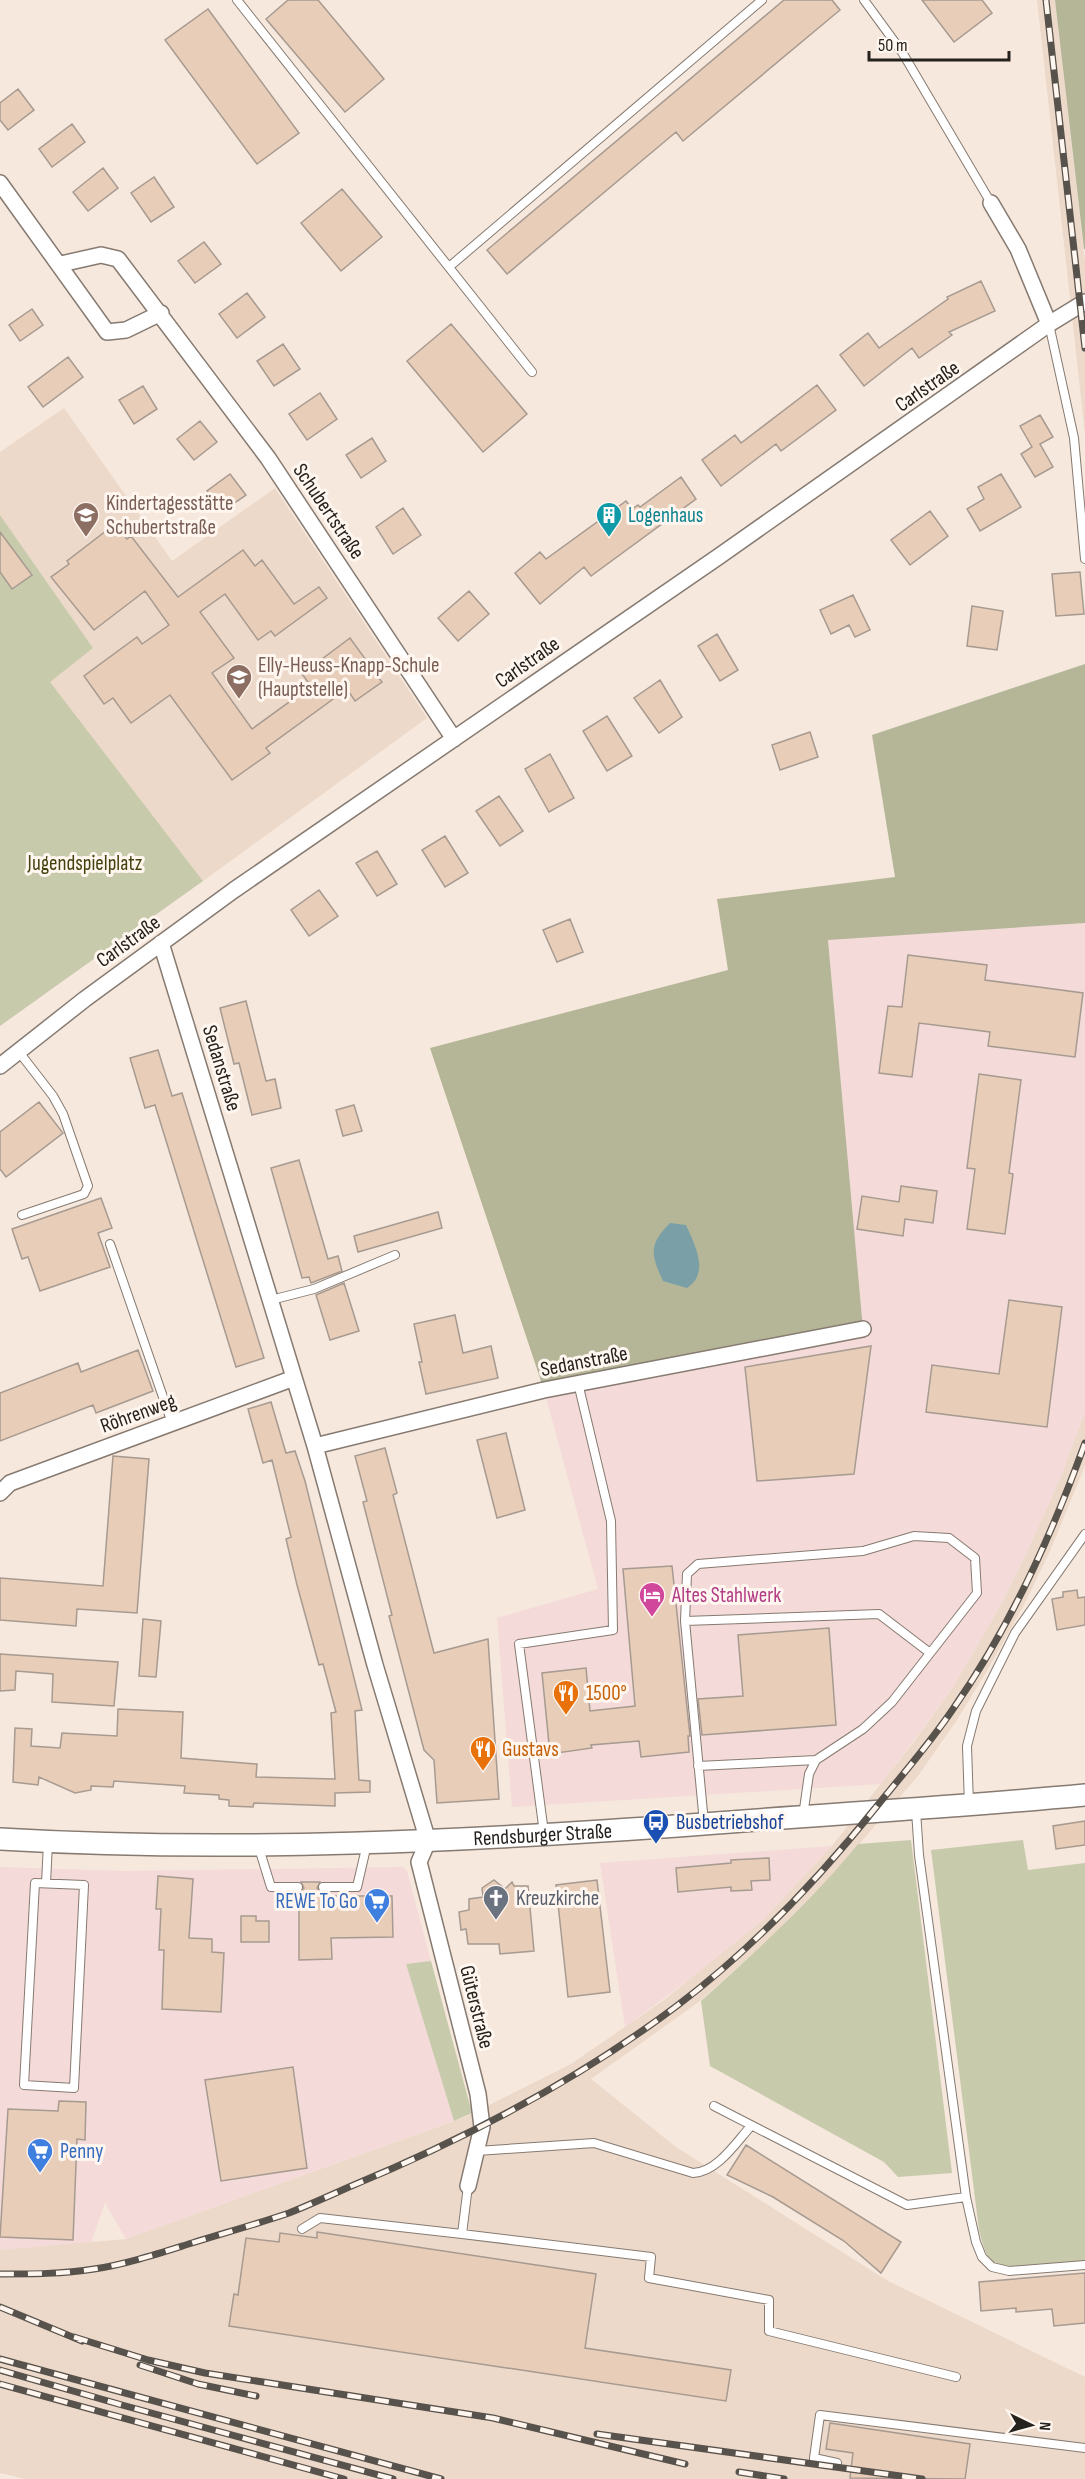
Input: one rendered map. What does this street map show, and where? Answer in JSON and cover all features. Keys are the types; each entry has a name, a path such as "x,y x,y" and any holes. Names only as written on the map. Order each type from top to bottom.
{"street":[{"path":"0,183 61,264 107,332 126,330 161,313"},
{"path":"991,203 1018,249 1049,324"},
{"name":"Schubertstraße","path":"61,264 101,255 118,259 161,313 268,458 454,739"},
{"name":"Carlstraße","path":"0,1066 85,999 234,890 991,367 1049,324 1085,302"},
{"name":"Sedanstraße","path":"161,943 315,1446 375,1665 428,1841"},
{"name":"Sedanstraße","path":"315,1446 578,1383 863,1329"},
{"name":"Röhrenweg","path":"0,1493 10,1484 294,1378"},
{"name":"Rendsburger Straße","path":"0,1839 49,1842 258,1845 428,1841 916,1810 1085,1795"},
{"name":"Güterstraße","path":"428,1841 419,1862 477,2094 482,2127 468,2186"}],"lane":[{"path":"237,0 532,372"},
{"path":"449,267 762,0"},
{"path":"864,0 902,52 991,203"},
{"path":"1049,324 1074,438 1085,559"},
{"path":"19,1052 53,1095 63,1114 88,1186 84,1194 22,1215"},
{"path":"110,1244 172,1423"},
{"path":"271,1300 314,1289 395,1255"},
{"path":"544,1834 519,1644 614,1630 612,1521 578,1383"},
{"path":"969,1806 967,1746 976,1711 1015,1633 1085,1534"},
{"path":"704,1824 685,1621 687,1574 698,1564 863,1551 914,1536 949,1538 975,1558 977,1593 892,1702 863,1729 816,1760 808,1774 803,1817"},
{"path":"685,1621 879,1614 930,1653"},
{"path":"698,1766 816,1760"},
{"path":"916,1810 919,1855 966,2197 976,2242 982,2257 992,2266 1009,2271 1085,2265"},
{"path":"46,1883 49,1842"},
{"path":"323,1887 357,1887 367,1843"},
{"path":"258,1845 271,1887 298,1887"},
{"path":"35,1883 46,1883 84,1885 74,2088 24,2085 35,1883"},
{"path":"714,2106 907,2205 966,2197"},
{"path":"476,2151 594,2143 693,2173 704,2173 751,2126"},
{"path":"462,2234 468,2186"},
{"path":"302,2229 320,2218 651,2257 649,2278 769,2300 769,2331 956,2377"},
{"path":"837,2463 814,2458 820,2415 1085,2448"}],"shaded area":[{"path":"1037,0 1055,0 1085,262 1085,434"},
{"name":"Elly-Heuss-Knapp-Schule (Hauptstelle)","path":"64,408 172,561 275,488 427,718 203,881 49,681 93,648 0,515 0,452"},
{"path":"1085,923 1085,1412 1060,1479 1028,1550 1002,1603 952,1689 881,1784 512,1807 497,1618 598,1589 544,1390 863,1329 828,939"},
{"path":"1085,1412 1085,1466 1050,1551 1023,1607 987,1671 957,1720 918,1776 789,1921 700,2001 591,2079 676,2147 888,2281 1085,2377 1085,2479 26,2479 0,2473 0,2250 126,2239 463,2118 571,2064 664,2000 762,1921 832,1846 952,1689 1002,1603 1028,1550 1060,1479"},
{"path":"832,1846 762,1921 709,1965 625,2027 600,1863"},
{"path":"0,1867 126,1871 403,1867 407,1871 431,1961 406,1964 454,2121 126,2239 105,2203 91,2243 0,2250"}],"green space":[{"path":"1055,0 1085,0 1085,249 1084,249"},
{"name":"Jugendspielplatz","path":"0,515 93,648 50,682 203,881 0,1026"},
{"path":"1085,664 1085,923 828,940 863,1329 544,1390 430,1048 728,970 717,899 895,877 872,735"},
{"path":"911,1840 952,2173 898,2177 884,2162 710,2066 701,2001 802,1906 858,1844"},
{"path":"1023,1840 1028,1870 1085,1863 1085,2263 1008,2268 991,2261 979,2230 931,1850"},
{"path":"431,1961 472,2113 454,2121 406,1964"}],"water":[{"path":"670,1223 686,1225 696,1250 698,1275 687,1288 663,1281 654,1257 655,1244"}],"building":[{"path":"288,0 318,0 384,79 345,112 266,19"},
{"path":"784,0 832,0 840,10 683,141 676,132 507,274 487,250"},
{"path":"922,0 982,0 992,13 954,42"},
{"path":"208,9 299,133 257,164 165,40"},
{"path":"18,89 34,110 8,130 0,120 0,103"},
{"path":"72,124 85,142 52,167 39,149"},
{"path":"103,168 118,188 88,211 73,192"},
{"path":"154,177 174,207 151,222 131,193"},
{"path":"342,189 382,237 341,271 301,223"},
{"path":"204,242 221,264 195,283 178,261"},
{"path":"981,281 995,311 949,332 952,335 919,358 912,348 864,386 840,355 868,333 879,348 948,299 947,297"},
{"path":"247,293 265,317 237,338 219,314"},
{"path":"32,309 43,325 20,341 9,325"},
{"path":"451,324 527,414 483,452 407,361"},
{"path":"283,344 300,369 274,386 257,361"},
{"path":"68,357 83,377 43,407 28,387"},
{"path":"817,385 836,410 781,451 776,444 721,486 702,460 735,435 741,443"},
{"path":"143,386 157,409 134,424 119,400"},
{"path":"320,393 337,419 307,440 289,414"},
{"path":"1040,415 1053,437 1040,444 1053,467 1035,477 1021,454 1032,447 1020,426"},
{"path":"200,421 217,442 194,460 177,439"},
{"path":"372,438 386,461 361,478 346,455"},
{"path":"230,474 246,495 223,511 207,491"},
{"path":"1001,474 1021,507 980,531 967,509 984,499 978,487"},
{"path":"681,477 696,499 591,576 584,567 540,604 515,573 540,552 546,559 626,501 632,509 638,505 640,507"},
{"path":"403,508 421,535 393,554 376,527"},
{"path":"930,511 948,536 910,565 891,540"},
{"path":"115,524 127,539 131,536 178,597 243,550 255,566 262,560 294,604 319,587 327,598 275,636 271,631 258,640 225,594 200,612 234,658 212,673 252,729 311,686 302,674 350,638 382,682 355,701 347,689 266,748 270,753 232,780 170,695 131,723 113,698 104,704 84,676 137,637 142,644 169,625 145,591 94,630 51,577 69,564 67,561"},
{"path":"0,532 32,575 12,589 0,572"},
{"path":"1080,572 1084,614 1056,616 1052,574"},
{"path":"469,591 489,614 458,641 438,618"},
{"path":"853,595 870,630 855,637 849,625 831,634 820,610"},
{"path":"972,606 1003,611 997,650 967,646"},
{"path":"717,634 738,670 720,681 698,646"},
{"path":"660,680 682,717 659,733 634,698"},
{"path":"607,716 632,756 607,771 583,731"},
{"path":"810,732 818,757 780,770 772,745"},
{"path":"550,754 574,798 549,812 525,769"},
{"path":"499,796 523,831 500,846 476,811"},
{"path":"445,836 468,873 445,887 422,850"},
{"path":"377,851 397,884 377,896 356,863"},
{"path":"319,890 338,916 309,936 291,910"},
{"path":"570,919 583,952 557,962 543,930"},
{"path":"908,955 987,965 985,980 1083,993 1075,1057 988,1046 990,1032 919,1023 912,1077 879,1073 888,1006 902,1007"},
{"path":"246,1001 266,1081 275,1079 281,1108 252,1115 239,1063 234,1064 220,1008"},
{"path":"158,1050 172,1096 182,1093 264,1358 236,1367 155,1105 145,1108 130,1058"},
{"path":"979,1074 1021,1080 1009,1173 1013,1174 1005,1234 967,1229 975,1169 967,1168"},
{"path":"39,1102 63,1133 6,1177 0,1169 0,1132"},
{"path":"354,1105 362,1131 343,1136 336,1110"},
{"path":"299,1160 328,1259 338,1256 342,1271 311,1283 309,1277 302,1278 271,1168"},
{"path":"901,1186 937,1191 933,1223 905,1219 903,1236 857,1229 862,1196 899,1202"},
{"path":"101,1198 112,1228 98,1233 110,1267 40,1291 28,1257 22,1259 12,1229"},
{"path":"438,1212 442,1228 358,1252 354,1236"},
{"path":"344,1283 359,1331 330,1340 316,1295"},
{"path":"1009,1300 1062,1307 1047,1427 926,1412 932,1365 999,1374"},
{"path":"455,1315 463,1353 491,1346 498,1378 426,1394 414,1324"},
{"path":"871,1346 854,1474 757,1481 745,1367"},
{"path":"138,1350 153,1391 96,1413 93,1405 0,1441 0,1393 78,1363 81,1372"},
{"path":"271,1402 286,1453 295,1451 305,1481 362,1710 355,1711 359,1780 370,1781 370,1792 335,1793 335,1806 254,1803 253,1807 229,1806 229,1800 219,1799 219,1795 184,1793 185,1786 114,1781 113,1787 91,1786 91,1790 75,1793 39,1777 38,1785 13,1782 15,1728 32,1729 31,1746 60,1748 62,1733 117,1736 118,1709 183,1712 181,1758 257,1764 256,1777 335,1779 331,1713 336,1712 323,1664 319,1665 297,1585 286,1539 291,1537 272,1460 263,1463 248,1409"},
{"path":"506,1433 525,1510 497,1518 477,1440"},
{"path":"385,1448 397,1493 393,1495 434,1653 488,1639 499,1799 437,1803 434,1760 424,1750 389,1616 392,1615 363,1502 367,1501 355,1456"},
{"path":"113,1456 149,1459 137,1613 77,1609 76,1626 0,1620 0,1578 103,1586"},
{"name":"Altes Stahlwerk","path":"672,1566 690,1736 688,1736 689,1752 641,1757 639,1741 591,1745 592,1748 550,1754 542,1673 586,1668 590,1711 635,1706 623,1569"},
{"path":"1077,1590 1078,1598 1085,1597 1085,1625 1057,1630 1052,1599 1063,1597 1063,1592"},
{"path":"143,1619 161,1621 156,1677 139,1676"},
{"path":"829,1628 836,1725 702,1735 698,1699 743,1696 738,1635"},
{"path":"0,1654 118,1662 114,1706 52,1702 53,1674 16,1671 15,1690 0,1691"},
{"path":"1085,1821 1085,1845 1056,1849 1053,1826"},
{"path":"769,1858 770,1880 751,1881 752,1890 731,1891 731,1887 678,1892 676,1868 731,1863 731,1860"},
{"path":"158,1876 193,1879 189,1938 212,1939 212,1952 224,1953 221,2012 162,2009 164,1950 159,1950 161,1909 156,1909"},
{"name":"Kreuzkirche","path":"494,1880 505,1889 512,1882 514,1886 528,1886 534,1951 500,1954 499,1944 468,1944 466,1929 461,1930 459,1912 469,1910 469,1899 483,1897 482,1888"},
{"path":"597,1880 610,1992 568,1997 556,1885"},
{"path":"301,1882 320,1882 317,1888 323,1896 392,1896 393,1937 331,1938 332,1959 299,1960 299,1893 304,1888"},
{"path":"241,1916 256,1916 256,1921 269,1921 269,1942 241,1942"},
{"path":"293,2067 307,2168 221,2181 205,2080"},
{"name":"Penny","path":"59,2101 86,2102 85,2140 77,2139 73,2240 0,2237 8,2109 58,2111"},
{"path":"746,2145 901,2242 881,2273 844,2241 773,2197 727,2175"},
{"path":"317,2232 596,2274 585,2348 731,2370 726,2401 229,2326 234,2294 238,2295 246,2238 279,2242 280,2233 317,2238"},
{"path":"1085,2273 1085,2323 1054,2326 1052,2309 1016,2312 1016,2308 981,2311 979,2282"},
{"path":"830,2423 970,2444 965,2479 850,2478 853,2453 826,2449"}],"railway":[{"path":"1046,0 1085,348"},
{"path":"0,2274 59,2273 106,2267 289,2213 435,2149 519,2106 600,2059 678,2005 706,1983 784,1912 855,1833 944,1722 993,1647 1011,1614 1058,1512 1085,1443"},
{"path":"0,2307 82,2341"},
{"path":"74,2337 148,2360 205,2373 493,2418 685,2464"},
{"path":"0,2359 441,2479"},
{"path":"140,2365 198,2384 256,2396"},
{"path":"0,2370 393,2479"},
{"path":"0,2384 344,2479"},
{"path":"597,2434 922,2479"},
{"path":"739,2472 784,2479"}],"place":[{"name":"Kindertagesstätte Schubertstraße","path":"86,538"},
{"name":"Logenhaus","path":"609,538"},
{"name":"Elly-Heuss-Knapp-Schule (Hauptstelle)","path":"239,700"},
{"name":"Altes Stahlwerk","path":"652,1618"},
{"name":"1500°","path":"566,1716"},
{"name":"Gustavs","path":"483,1772"},
{"name":"Busbetriebshof","path":"656,1845"},
{"name":"Kreuzkirche","path":"496,1921"},
{"name":"REWE To Go","path":"377,1924"},
{"name":"Penny","path":"40,2174"}]}
